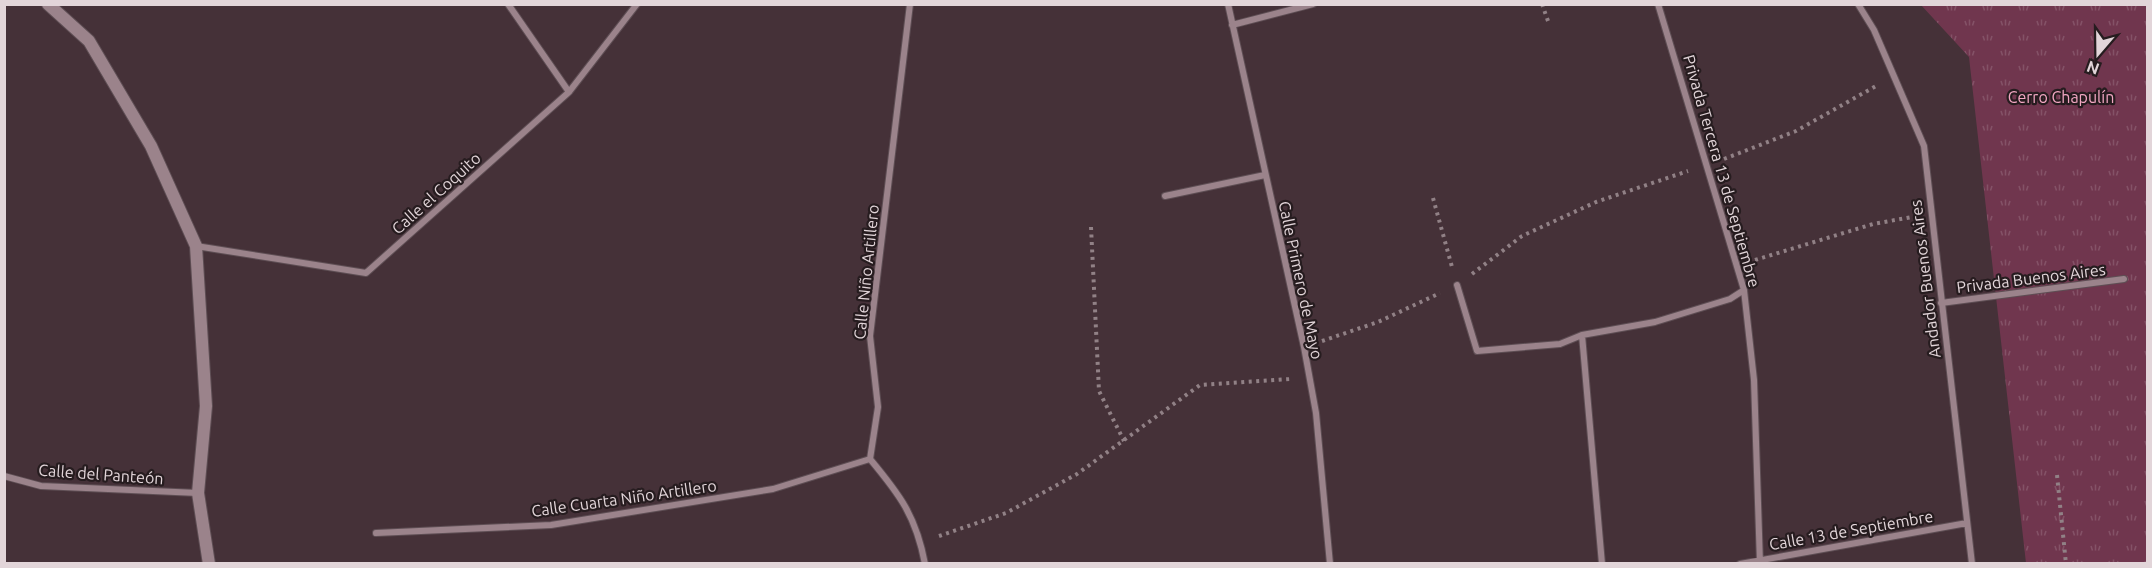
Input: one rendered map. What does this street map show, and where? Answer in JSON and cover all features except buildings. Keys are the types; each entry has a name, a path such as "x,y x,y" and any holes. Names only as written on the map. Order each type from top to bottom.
{"street":[{"path":"48,4 89,41 151,146 196,246 206,406 198,493 209,564"},
{"path":"508,4 569,92"},
{"name":"Calle el Coquito","path":"196,246 366,273 569,92 637,4"},
{"name":"Calle Niño Artillero","path":"870,459 878,407 870,336 910,4"},
{"name":"Calle Primero de Mayo","path":"1228,4 1304,347 1316,413 1330,564"},
{"path":"1233,25 1313,4"},
{"name":"Privada Tercera 13 de Septiembre","path":"1658,4 1708,164 1744,290 1754,380 1759,562"},
{"name":"Andador Buenos Aires","path":"1858,4 1874,30 1924,146 1972,564"},
{"path":"1165,196 1265,175"},
{"name":"Privada Buenos Aires","path":"1941,303 2124,279"},
{"path":"1458,285 1477,351 1560,344 1582,334 1655,322 1730,299 1744,290"},
{"path":"1582,334 1602,564"},
{"path":"870,459 903,500 921,542 925,564"},
{"name":"Calle Cuarta Niño Artillero","path":"376,533 551,525 773,489 870,459"},
{"name":"Calle del Panteón","path":"4,476 41,486 198,493"},
{"name":"Calle 13 de Septiembre","path":"1740,564 1967,523"}],"path":[{"path":"1542,4 1548,21"},
{"path":"1304,347 1378,322 1458,285 1522,237 1596,202 1796,131 1894,76"},
{"path":"1433,198 1458,285"},
{"path":"1738,266 1780,250 1873,224 1930,213"},
{"path":"1091,227 1099,391 1124,441"},
{"path":"921,542 1006,513 1077,474 1200,385 1308,378"},
{"path":"2057,476 2066,564"}],"green space":[{"name":"Cerro Chapulín","path":"1921,5 2147,5 2147,563 2026,563 1969,57"}]}
